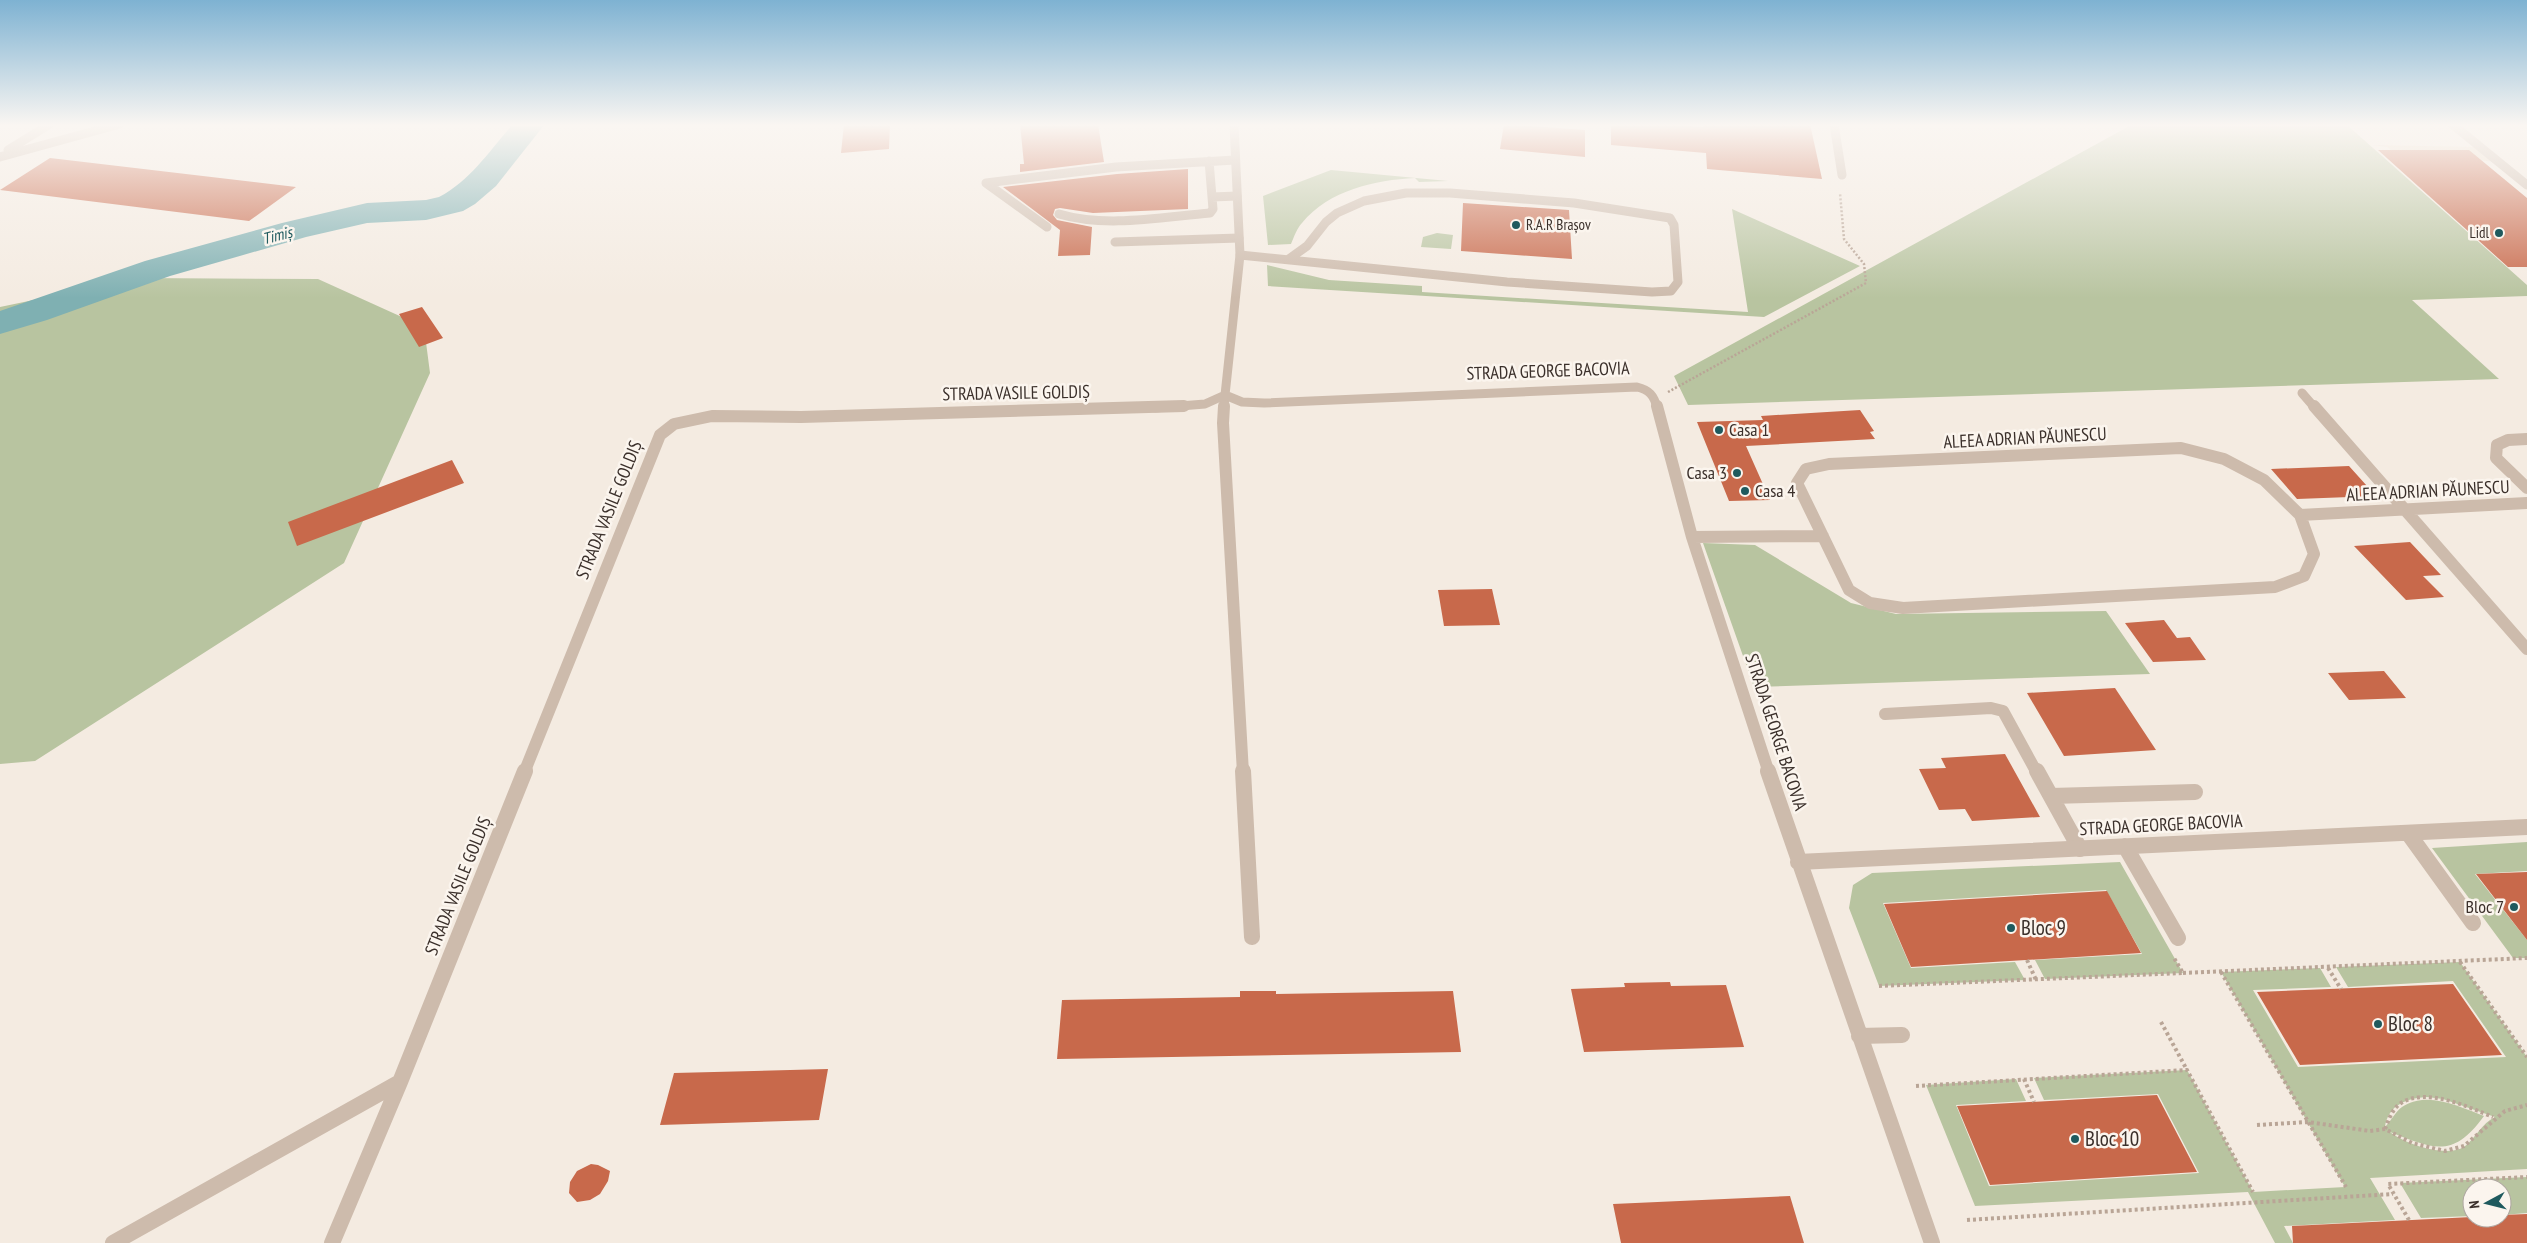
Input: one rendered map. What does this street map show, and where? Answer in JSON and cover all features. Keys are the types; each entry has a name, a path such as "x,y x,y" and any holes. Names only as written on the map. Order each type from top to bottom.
{"street":[{"path":"994,182 986,183 1046,227"},
{"path":"1059,214 1066,218 1087,219 1210,213 1213,209 1211,182"},
{"path":"1236,182 1240,255 1223,423 1252,938"},
{"path":"1240,255 1507,282 1652,292 1671,290 1678,282 1674,224 1670,218 1574,203 1432,192 1396,194 1367,199 1343,209 1324,221 1308,245 1288,259"},
{"path":"1212,197 1237,196"},
{"path":"1115,242 1239,238"},
{"name":"STRADA GEORGE BACOVIA","path":"1225,395 1242,402 1264,403 1637,387 1648,390 1655,399 1692,537 1798,862 1932,1243"},
{"path":"2302,393 2527,649"},
{"name":"STRADA VASILE GOLDIȘ","path":"332,1243 400,1082 660,435 674,424 692,418 712,416 801,417 1179,407 1205,404 1225,395"},
{"name":"ALEEA ADRIAN PĂUNESCU","path":"2527,439 2508,440 2497,446 2496,458 2527,488"},
{"name":"ALEEA ADRIAN PĂUNESCU","path":"2181,448 2224,459 2264,480 2300,515 2314,554 2304,576 2274,587 1903,608 1870,603 1849,590 1797,482 1806,469 1830,464 2181,448"},
{"name":"ALEEA ADRIAN PĂUNESCU","path":"2300,515 2406,511 2527,503"},
{"path":"1692,537 1823,536"},
{"path":"1885,714 1991,708 2003,711 2080,849"},
{"path":"2050,796 2195,792"},
{"name":"STRADA GEORGE BACOVIA","path":"1798,862 2527,827"},
{"path":"2408,833 2473,923"},
{"path":"2125,846 2178,938"},
{"path":"1859,1036 1902,1035"},
{"path":"114,1243 400,1082"}],"path":[{"path":"1655,399 1866,283 1864,264 1844,239 1840,194 1841,182"},
{"path":"2171,952 2183,973"},
{"path":"1879,986 2527,958"},
{"path":"2027,960 2036,980"},
{"path":"2460,962 2527,1057"},
{"path":"2327,968 2341,988"},
{"path":"2221,972 2346,1187"},
{"path":"2162,1022 2253,1192"},
{"path":"1916,1086 2187,1070"},
{"path":"2024,1079 2034,1102"},
{"path":"2385,1129 2387,1115 2398,1104 2413,1098 2443,1099 2493,1117"},
{"path":"2257,1125 2308,1122 2370,1131 2385,1129 2401,1140 2428,1148 2450,1151 2463,1147 2493,1117 2527,1106"},
{"path":"2409,1220 2388,1184 2527,1177"},
{"path":"1967,1220 2393,1194"}],"green space":[{"path":"1300,182 1379,182 1354,189 1325,202 1302,223 1291,244 1268,245 1263,196"},
{"path":"2027,182 2411,182 2527,285 2527,296 2412,300 2499,379 1688,405 1674,376"},
{"path":"1732,209 1860,266 1764,317 1268,286 1267,265 1329,280 1422,286 1422,292 1748,312"},
{"path":"1437,233 1453,235 1451,249 1421,247 1423,237"},
{"path":"139,278 318,279 424,327 430,373 344,563 35,761 0,764 0,307"},
{"path":"1703,543 1755,545 1851,603 1896,614 2106,611 2150,674 1754,687"},
{"path":"2527,842 2527,871 2475,874 2527,940 2527,958 2513,958 2432,848"},
{"path":"2120,862 2183,973 2045,979 2035,960 2142,954 2106,890 1883,903 1911,968 2015,962 2025,980 1879,986 1849,908 1853,885 1872,873"},
{"path":"2460,962 2527,1057 2527,1169 2370,1178 2395,1220 2284,1226 2293,1243 2275,1243 2248,1192 1975,1206 1926,1085 2016,1079 2026,1101 1956,1105 1989,1186 2199,1173 2158,1094 2044,1100 2034,1078 2187,1070 2253,1192 2345,1187 2221,972 2320,968 2331,987 2253,990 2298,1067 2506,1057 2453,981 2348,987 2336,967","holes":["2427,1097 2443,1099 2495,1117 2486,1123 2464,1147 2447,1151 2415,1145 2390,1132 2419,1143 2442,1147 2462,1139 2473,1130 2484,1116 2443,1102 2422,1100 2402,1107 2385,1127 2387,1119 2394,1108 2406,1101"]},
{"path":"2527,1177 2527,1213 2512,1214 2512,1178 2506,1178"},
{"path":"2462,1180 2462,1216 2421,1218 2400,1183"}],"building":[{"path":"12,182 254,182 296,187 249,221 0,190"},
{"path":"1047,182 1188,182 1188,209 1093,213 1060,208 1055,209 1053,215 1057,220 1092,227 1090,255 1058,256 1060,230 1003,187"},
{"name":"Lidl","path":"2414,182 2508,182 2527,198 2527,267 2508,267"},
{"name":"R.A.R Brașov","path":"1463,203 1569,210 1572,259 1461,251"},
{"path":"422,307 443,338 419,347 399,314"},
{"path":"1860,410 1874,431 1870,432 1875,439 1746,446 1770,500 1729,501 1697,422 1763,420 1761,416"},
{"path":"452,460 464,483 297,546 288,522"},
{"path":"2349,466 2376,496 2297,499 2271,469"},
{"path":"2410,542 2441,575 2423,576 2444,597 2406,600 2354,546"},
{"path":"1492,589 1500,625 1444,626 1438,590"},
{"path":"2164,620 2177,638 2190,637 2206,660 2153,662 2125,623"},
{"path":"2384,671 2406,698 2349,700 2328,673"},
{"path":"2115,688 2156,750 2064,756 2027,693"},
{"path":"2005,754 2040,817 1972,821 1965,809 1939,810 1919,769 1946,768 1941,758"},
{"name":"Bloc 7","path":"2527,872 2527,940 2476,874"},
{"name":"Bloc 9","path":"2107,891 2141,953 1911,967 1884,904"},
{"path":"1670,982 1671,986 1726,985 1744,1047 1584,1052 1571,989 1625,987 1624,983"},
{"name":"Bloc 8","path":"2453,984 2502,1055 2300,1065 2257,992"},
{"path":"1240,991 1276,991 1276,994 1453,991 1461,1052 1057,1059 1062,1000 1240,997"},
{"path":"828,1069 819,1120 660,1125 674,1073"},
{"name":"Bloc 10","path":"2157,1095 2197,1172 1990,1185 1957,1106"},
{"path":"591,1164 610,1171 608,1181 600,1194 590,1200 577,1202 569,1193 570,1182 577,1171"},
{"path":"1790,1196 1804,1243 1621,1243 1613,1204"},
{"path":"2527,1214 2527,1243 2293,1243 2292,1226 2462,1218 2462,1228 2512,1228 2512,1215"}],"waterway":[{"name":"Timiș","path":"0,323 158,269 294,230 367,213 426,210 443,207 463,197 481,182"}],"place":[{"name":"R.A.R Brașov","path":"1516,225"},
{"name":"Lidl","path":"2499,233"},
{"name":"Casa 1","path":"1719,430"},
{"name":"Casa 3","path":"1737,473"},
{"name":"Casa 4","path":"1745,491"},
{"name":"Bloc 7","path":"2514,907"},
{"name":"Bloc 9","path":"2011,928"},
{"name":"Bloc 8","path":"2378,1024"},
{"name":"Bloc 10","path":"2075,1139"}]}
